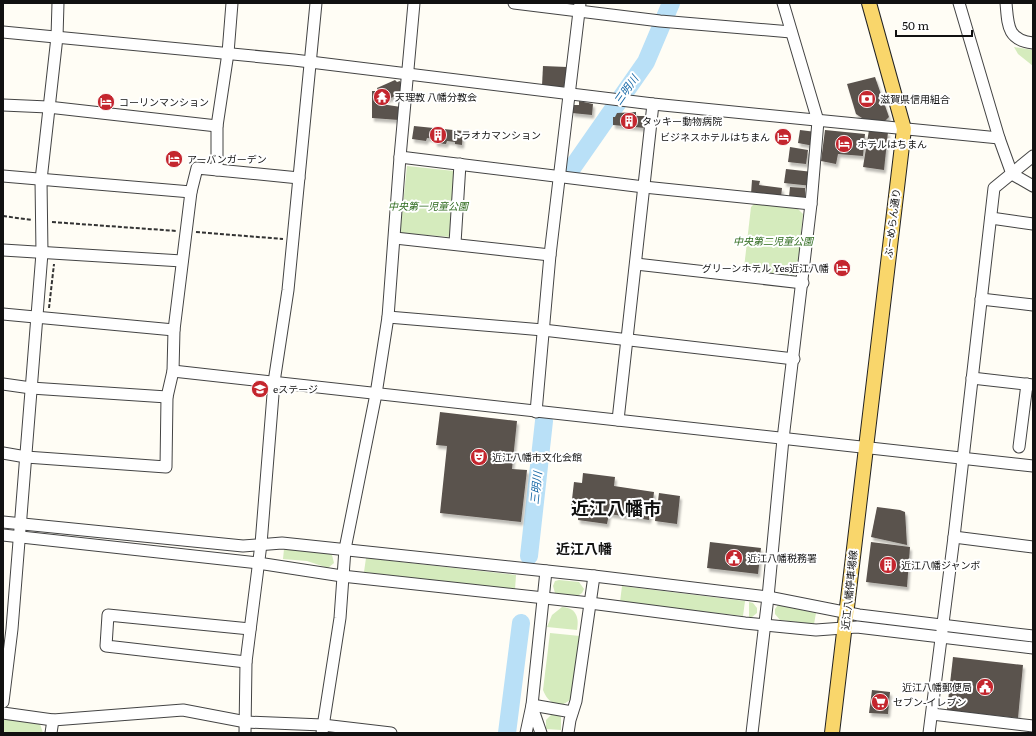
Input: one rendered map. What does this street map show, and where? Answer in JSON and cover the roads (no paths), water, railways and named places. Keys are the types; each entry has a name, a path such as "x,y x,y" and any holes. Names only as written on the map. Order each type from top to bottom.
{"main road":[{"name":"ぶーめらん通り","path":"865,447 904,129 869,3"},
{"name":"近江八幡停車場線","path":"832,733 865,447"}],"street":[{"path":"3,702 8,628 20,537 42,253 41,180 56,37 58,3"},
{"path":"217,170 217,126 228,53 232,3"},
{"path":"246,728 246,662 261,544 274,382 288,290 316,3"},
{"path":"322,729 340,618 345,549 376,394 388,317 400,157 414,3"},
{"path":"514,3 579,7 663,21 791,32"},
{"path":"752,733 768,598 783,439 803,282 818,121 783,3"},
{"path":"959,3 999,138 1012,174 1033,186"},
{"path":"1006,3 1010,31 1021,42 1033,43"},
{"path":"536,412 550,255 579,7"},
{"path":"3,32 228,53 653,104 999,138"},
{"path":"618,420 653,104"},
{"path":"3,105 48,107 217,126"},
{"path":"929,733 964,457 994,188 1033,156"},
{"path":"400,157 644,187 811,204"},
{"path":"455,243 460,164"},
{"path":"3,453 26,457 166,467 166,397 173,371 174,330 182,261 191,192 197,168 299,178"},
{"path":"3,176 191,192"},
{"path":"991,218 1033,224"},
{"path":"395,238 455,243 550,255"},
{"path":"3,250 182,261"},
{"path":"636,264 803,282"},
{"path":"981,299 1033,305"},
{"path":"3,314 174,330"},
{"path":"388,317 543,330 794,359"},
{"path":"173,371 783,439 964,457 1033,466"},
{"path":"972,378 1030,384 1019,447"},
{"path":"3,384 31,388 166,397"},
{"path":"3,522 243,546 282,542 594,576 768,598 847,613 1033,636"},
{"path":"3,535 258,563 342,576 590,603 765,625 816,630 857,627 1033,648"},
{"path":"954,537 1033,547"},
{"path":"526,733 532,705 546,571"},
{"path":"568,733 572,712 576,701 594,576"},
{"path":"246,662 106,646 108,614 250,629"},
{"path":"532,705 572,712"},
{"path":"532,705 541,733"},
{"path":"3,713 53,720 182,710 246,728 322,729 391,733"},
{"path":"932,714 1033,726"},
{"path":"51,733 53,720"}],"waterway":[{"name":"三明川","path":"570,171 646,62 671,3"},
{"name":"三明川","path":"529,556 544,421"},
{"name":"三明川","path":"507,733 521,623"}],"place":[{"name":"天理教 八幡分教会","path":"382,97"},
{"name":"滋賀県信用組合","path":"867,99"},
{"name":"コーリンマンション","path":"106,102"},
{"name":"タッキー動物病院","path":"629,121"},
{"name":"トラオカマンション","path":"438,135"},
{"name":"ビジネスホテルはちまん","path":"783,137"},
{"name":"ホテルはちまん","path":"844,144"},
{"name":"アーバンガーデン","path":"174,159"},
{"name":"グリーンホテル Yes近江八幡","path":"842,268"},
{"name":"eステージ","path":"260,389"},
{"name":"近江八幡市文化会館","path":"479,457"},
{"name":"近江八幡税務署","path":"734,558"},
{"name":"近江八幡ジャンボ","path":"888,565"},
{"name":"近江八幡郵便局","path":"985,687"},
{"name":"セブン-イレブン","path":"880,702"}],"district":[{"name":"近江八幡市","path":"616,509"},
{"name":"近江八幡","path":"584,549"}],"park label":[{"name":"中央第一児童公園","path":"428,206"},
{"name":"中央第二児童公園","path":"773,241"}]}
